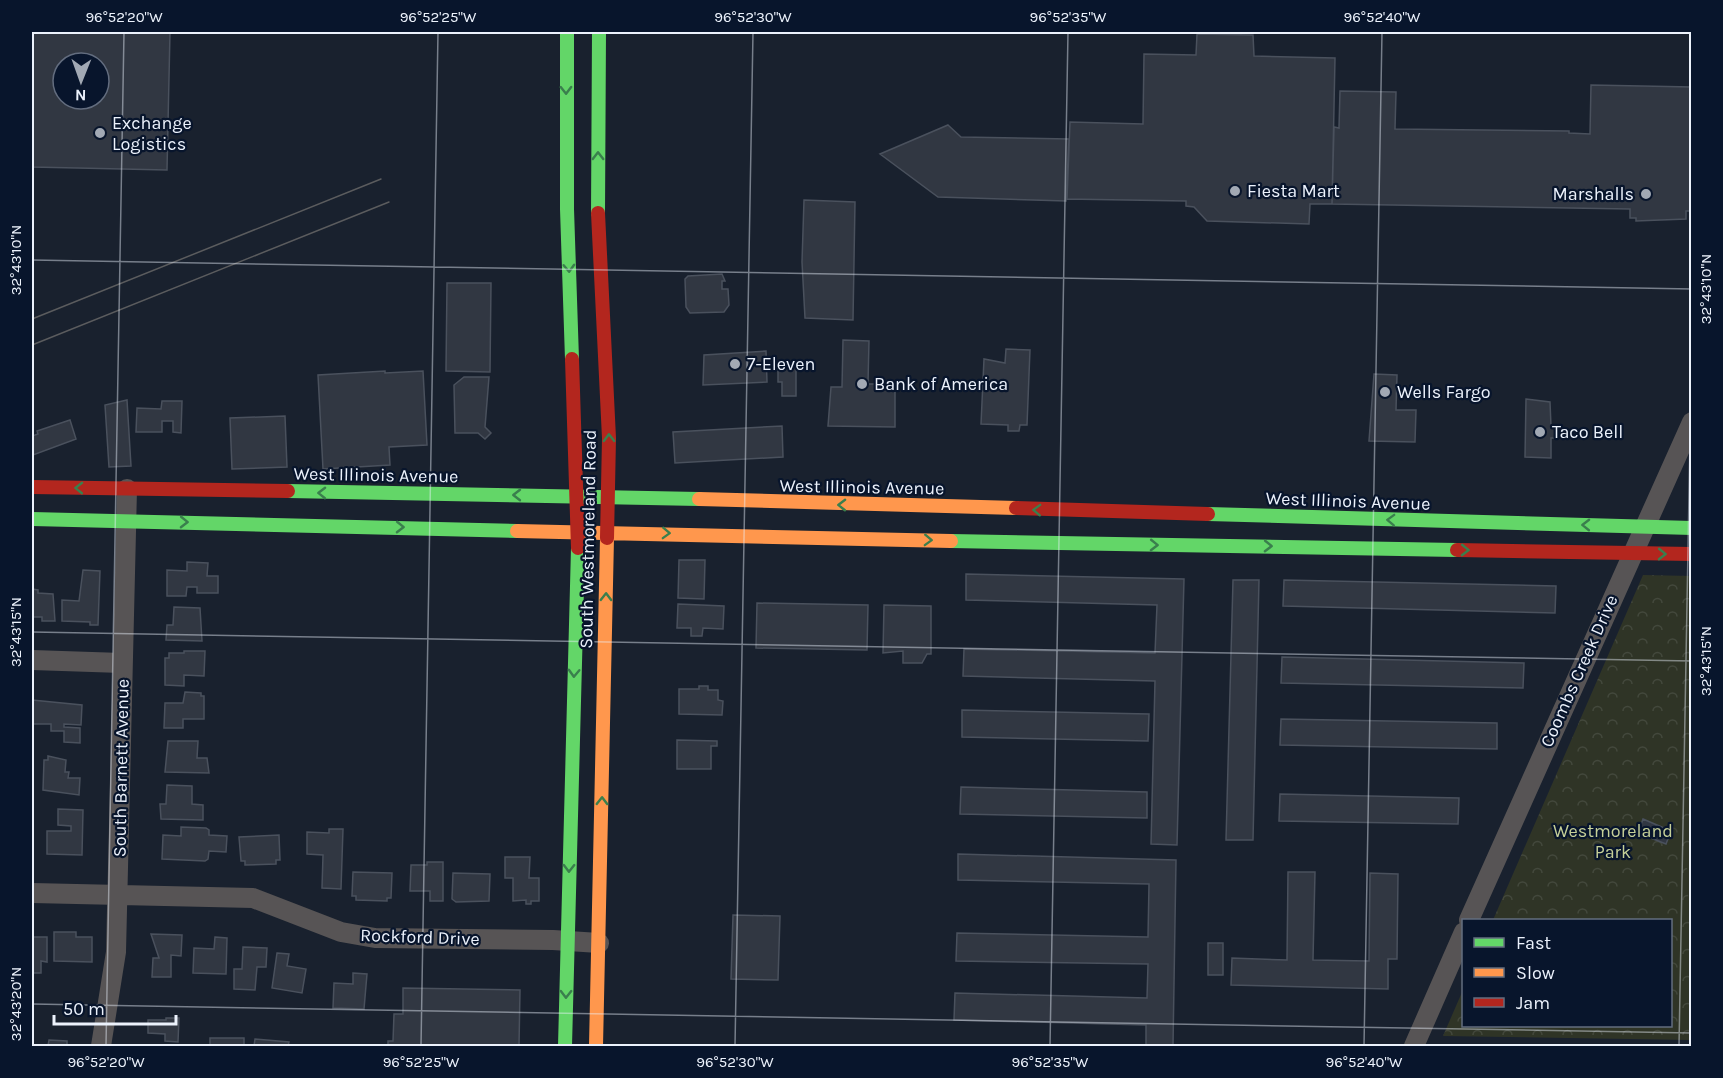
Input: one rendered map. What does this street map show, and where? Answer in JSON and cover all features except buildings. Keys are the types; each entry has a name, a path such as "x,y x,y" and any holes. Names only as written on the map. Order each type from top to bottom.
{"main road":[{"name":"South Westmoreland Road","path":"567,32 583,212 609,438 596,1047"},
{"name":"South Westmoreland Road","path":"565,1047 578,531 575,495 583,212 599,32"},
{"name":"West Illinois Avenue","path":"32,487 575,495 1095,528 1323,533 1692,528"},
{"name":"West Illinois Avenue","path":"32,519 578,531 1095,528 1323,533 1632,553 1692,554"}],"street":[{"name":"Coombs Creek Drive","path":"1470,919 1692,422"},
{"name":"South Barnett Avenue","path":"101,1047 116,952 119,894 127,489"},
{"path":"32,660 122,663"},
{"name":"Rockford Drive","path":"32,893 253,898 341,932 375,938 599,943"},
{"path":"1414,1047 1462,937"}],"green space":[{"name":"Westmoreland Park","path":"1643,575 1691,576 1691,1040 1443,1036 1462,992 1462,1027 1672,1027 1672,919 1493,919"},
{"path":"1687,865 1691,865 1691,916 1689,916"}],"tram line":[{"path":"32,319 381,179"},
{"path":"32,345 389,202"}],"traffic: fast":[{"path":"567,32 567,209 572,359"},
{"path":"598,213 599,32"},
{"path":"288,491 699,499"},
{"path":"1208,514 1692,528"},
{"path":"32,519 517,531"},
{"path":"951,541 1457,550"},
{"path":"565,1046 578,548"}],"traffic: slow":[{"path":"699,499 1016,508"},
{"path":"517,531 951,541"},
{"path":"596,1046 607,538"}],"traffic: jam":[{"path":"598,213 609,438 607,538"},
{"path":"572,359 578,548"},
{"path":"32,487 288,491"},
{"path":"1016,508 1208,514"},
{"path":"1457,550 1692,554"}],"place":[{"name":"Exchange Logistics","path":"100,133"},
{"name":"Fiesta Mart","path":"1235,191"},
{"name":"Marshalls","path":"1646,194"},
{"name":"7-Eleven","path":"735,364"},
{"name":"Bank of America","path":"862,384"},
{"name":"Wells Fargo","path":"1385,392"},
{"name":"Taco Bell","path":"1540,432"}]}
